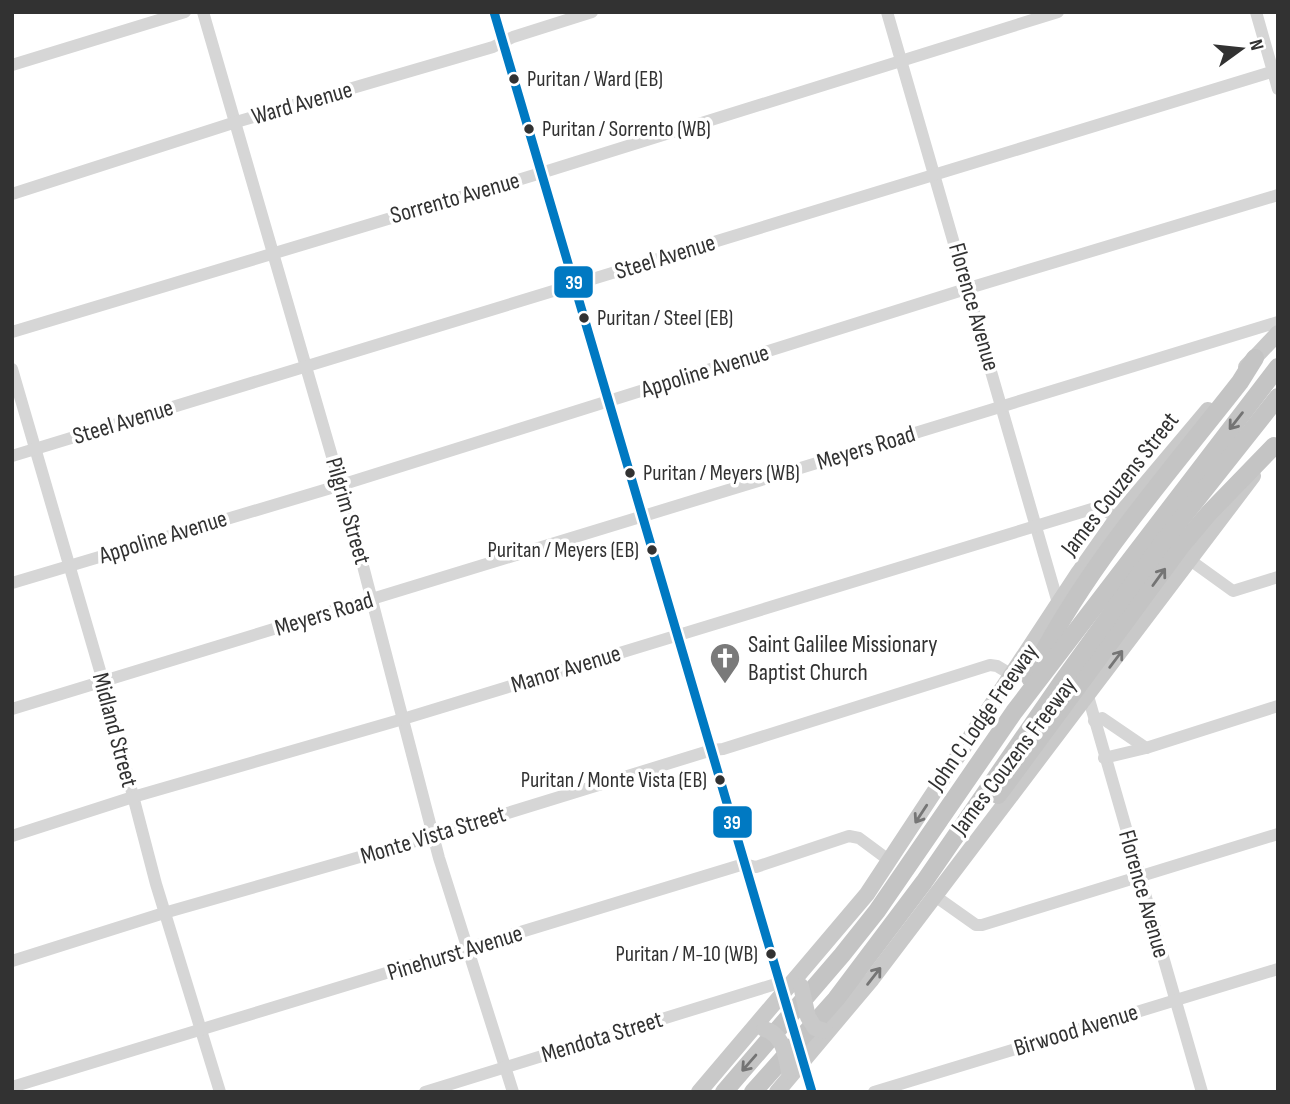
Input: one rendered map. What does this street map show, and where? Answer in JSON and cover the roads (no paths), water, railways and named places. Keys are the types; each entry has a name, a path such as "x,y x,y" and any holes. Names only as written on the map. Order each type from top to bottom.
{"highway":[{"path":"1014,712 1043,652 1091,574 1126,525 1240,382 1255,358"},
{"name":"John C Lodge Freeway","path":"724,1092 877,911 1014,712 1278,367"},
{"name":"John C Lodge Freeway","path":"753,1092 836,999 953,843 1061,683 1163,542 1278,397"},
{"path":"953,843 975,825 997,797 1182,545 1276,443"}],"main road":[{"name":"James Couzens Street","path":"1012,675 1117,518 1185,435 1277,332"},
{"name":"James Couzens Freeway","path":"783,1083 801,1057 828,1030 935,896 1276,443"},
{"name":"James Couzens Freeway","path":"699,1092 757,1031 783,994 867,894 1012,675"},
{"path":"821,950 804,976 802,986 808,1017 815,1028 828,1030"},
{"path":"757,1031 773,1032 778,1038 786,1058 783,1083"}],"street":[{"path":"12,65 185,12"},
{"name":"Pilgrim Street","path":"203,12 373,599 433,836 513,1092"},
{"path":"494,12 812,1092"},
{"name":"Ward Avenue","path":"12,194 236,122 493,47 502,41 592,12"},
{"name":"Florence Avenue","path":"887,12 1058,603"},
{"name":"Sorrento Avenue","path":"12,332 273,251 541,173 1058,12"},
{"path":"1256,12 1275,70 1278,89"},
{"name":"Steel Avenue","path":"12,456 1275,70"},
{"name":"Appoline Avenue","path":"12,583 341,485 969,288 1278,195"},
{"name":"Meyers Road","path":"12,709 1003,406 1277,332"},
{"name":"Midland Street","path":"12,369 103,681 164,913 220,1092"},
{"name":"Manor Avenue","path":"12,836 133,797 404,719 1095,508 1101,508 1117,518"},
{"path":"1190,560 1233,591 1278,577"},
{"name":"Monte Vista Street","path":"12,961 164,913 433,836 712,750 723,749 990,665 1012,675"},
{"name":"Florence Avenue","path":"1088,696 1202,1092"},
{"path":"1104,758 1146,748 1278,706"},
{"path":"1094,721 1102,718 1146,748"},
{"path":"935,896 979,926 1278,834"},
{"name":"Pinehurst Avenue","path":"12,1087 744,864 756,867 853,835 890,861"},
{"name":"Birwood Avenue","path":"874,1092 1278,969"},
{"name":"Mendota Street","path":"425,1092 505,1067 783,994"}],"place":[{"name":"Puritan / Ward (EB)","path":"514,79"},
{"name":"Puritan / Sorrento (WB)","path":"529,129"},
{"name":"Puritan / Steel (EB)","path":"584,318"},
{"name":"Puritan / Meyers (WB)","path":"630,473"},
{"name":"Puritan / Meyers (EB)","path":"652,550"},
{"name":"Saint Galilee Missionary Baptist Church","path":"725,685"},
{"name":"Puritan / Monte Vista (EB)","path":"720,780"},
{"name":"Puritan / M-10 (WB)","path":"771,954"}]}
